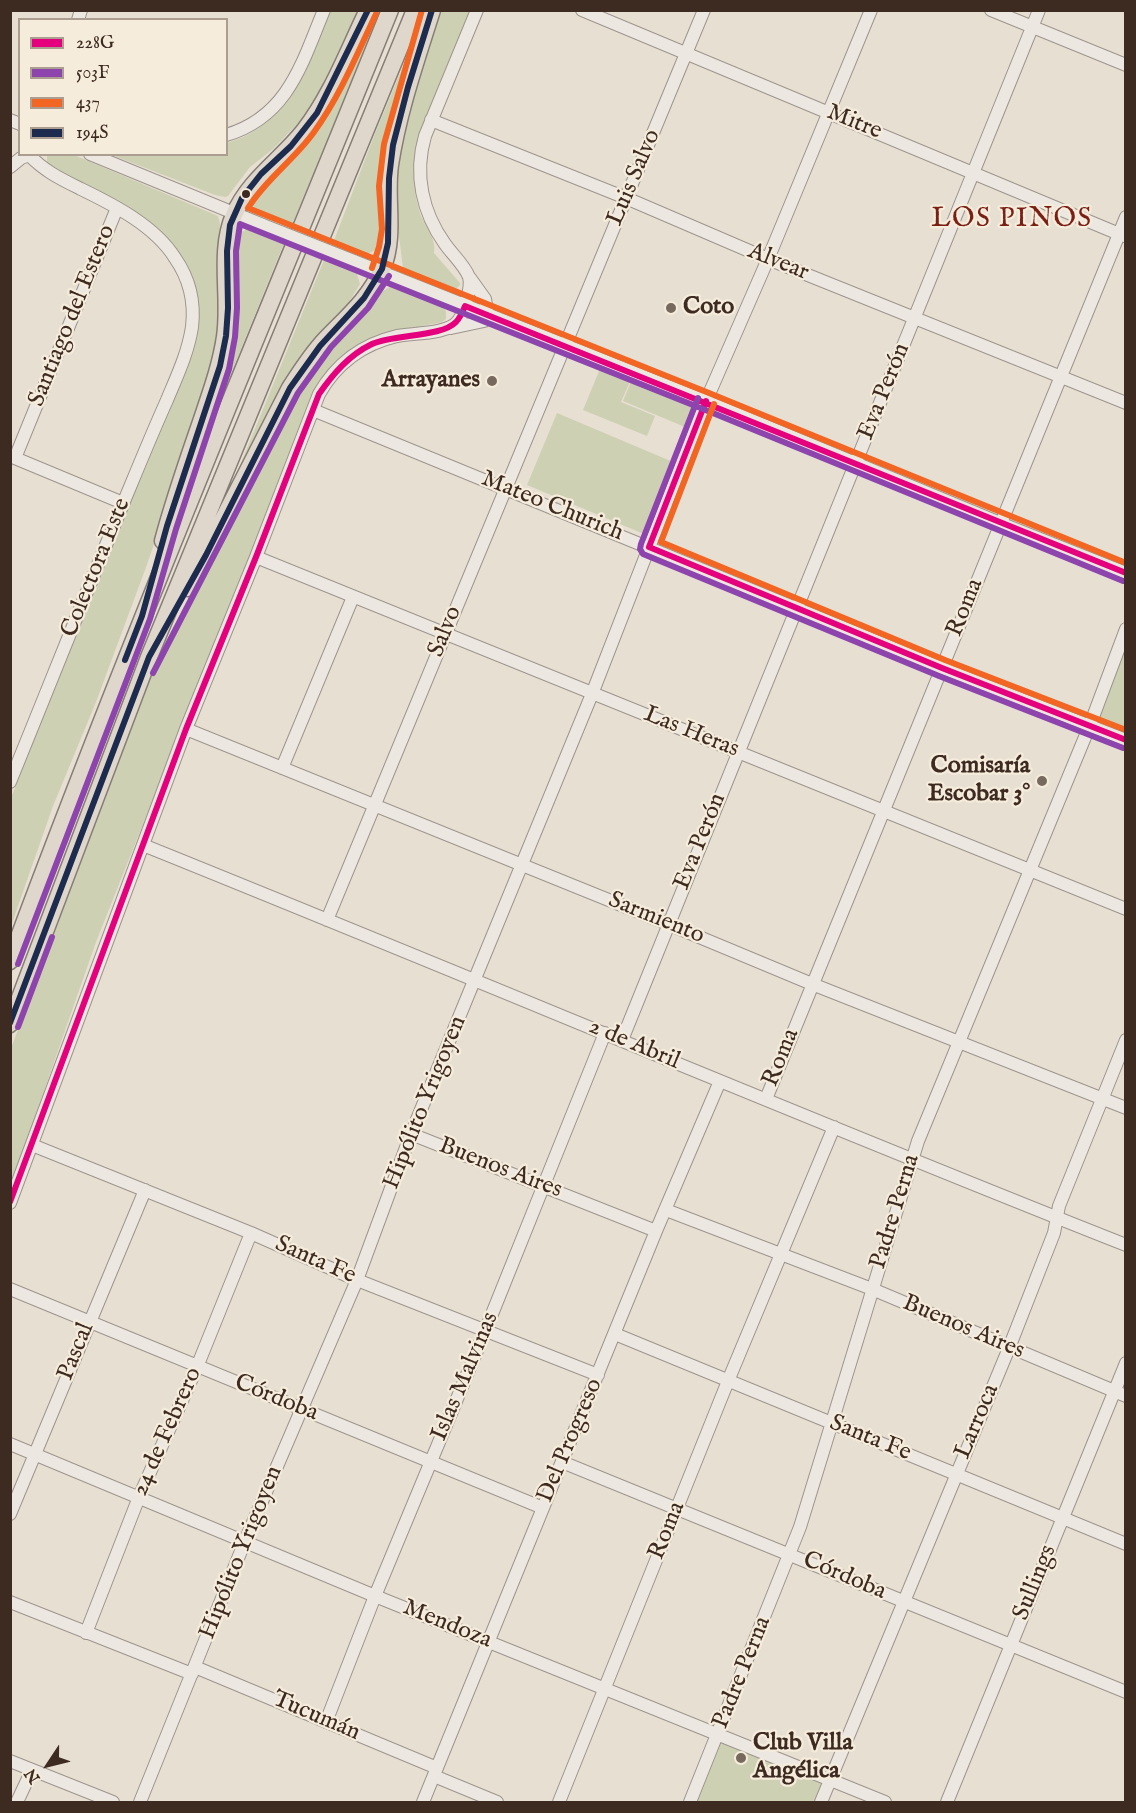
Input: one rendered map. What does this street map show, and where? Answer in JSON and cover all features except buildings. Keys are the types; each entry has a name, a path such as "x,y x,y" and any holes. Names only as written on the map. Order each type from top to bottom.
{"highway":[{"path":"142,616 167,526 220,366 226,336 228,308 227,251 230,225 242,198 261,174 291,146 317,113 368,10"},
{"path":"10,961 142,616 390,10"},
{"path":"10,1024 149,657 415,10"},
{"path":"149,657 206,555 290,388 305,364 324,341 362,302 381,271 391,229 388,186 393,146 432,10"}],"street":[{"path":"228,134 248,126 265,115 292,85 324,10"},
{"path":"10,1203 186,729 326,381 346,361 375,343 484,321 488,315 485,299 443,241 431,219 419,178 422,147 431,120 477,10"},
{"name":"Mitre","path":"582,10 1122,235"},
{"name":"Luis Salvo","path":"565,345 704,10"},
{"name":"Hipólito Yrigoyen","path":"140,1803 245,1541 357,1280 411,1134 592,694 706,401 768,260 871,10"},
{"path":"991,10 1125,65"},
{"name":"Eva Perón","path":"622,1040 1039,10"},
{"name":"Alvear","path":"431,120 626,198 768,260 1125,403"},
{"path":"10,167 27,156"},
{"name":"Colectora Este","path":"10,782 185,355 192,327 191,291 184,272 164,243 147,228 117,208 59,180 31,156"},
{"path":"95,156 706,401 1125,573"},
{"name":"Santiago del Estero","path":"13,457 117,208"},
{"name":"Roma","path":"766,1099 1060,376 1122,235 1125,217"},
{"path":"447,329 458,321 465,306 470,278"},
{"name":"Salvo","path":"327,920 565,345"},
{"name":"Mateo Churich","path":"313,410 942,668 1125,740"},
{"path":"13,457 123,503"},
{"name":"Las Heras","path":"256,557 1125,909"},
{"path":"282,768 353,597"},
{"name":"Padre Perna","path":"690,1803 790,1555 918,1141 1089,725 1125,629"},
{"name":"Sarmiento","path":"186,729 812,984 1125,1108"},
{"name":"2 de Abril","path":"143,845 913,1161 1125,1245"},
{"name":"Islas Malvinas","path":"326,1722 375,1596 605,1033"},
{"name":"Larroca","path":"821,1803 1009,1348 1054,1233 1059,1206 1125,1040"},
{"name":"Del Progreso","path":"423,1803 656,1231 720,1081"},
{"name":"Roma","path":"559,1803 728,1381 834,1127"},
{"name":"Buenos Aires","path":"411,1134 656,1231"},
{"name":"Santa Fe","path":"32,1145 251,1233 357,1280 598,1375"},
{"name":"Pascal","path":"10,1514 145,1190"},
{"name":"Buenos Aires","path":"666,1210 872,1290 1120,1394"},
{"name":"24 de Febrero","path":"86,1633 139,1497 197,1367 251,1233"},
{"name":"Córdoba","path":"10,1289 543,1508"},
{"name":"Santa Fe","path":"615,1334 1125,1544"},
{"name":"Sullings","path":"947,1803 1062,1517 1120,1394 1125,1363"},
{"name":"Mendoza","path":"10,1444 375,1596 885,1803"},
{"name":"Córdoba","path":"562,1462 1125,1692"},
{"name":"Tucumán","path":"10,1602 86,1633 194,1670 326,1722 497,1803"},
{"path":"10,1761 113,1803"},
{"path":"17,1803 32,1770"}],"green space":[{"path":"330,11 363,11 326,82 302,119 273,149 250,167 228,196 215,195 115,156 228,156 228,143 249,134 267,122 282,107 305,72"},
{"path":"373,11 381,11 292,225 260,213 252,205 252,199 300,139"},
{"path":"426,11 381,200 379,246 368,253 357,253 333,243"},
{"path":"436,11 470,11 419,140 414,175 415,193 421,215 432,236 434,253 460,283 456,289 403,268 392,180 398,136"},
{"path":"47,156 76,156 218,216 220,224 217,255 221,298 214,362 200,412 145,570 96,702 53,806 11,926 11,798 195,339 198,324 198,303 181,258 51,168 47,162"},
{"path":"248,229 284,243 195,462 236,239 239,233"},
{"path":"324,260 357,274 360,284 221,512"},
{"path":"390,287 441,305 446,311 446,319 442,322 385,335 368,342 337,362 313,393 215,650 96,942 11,1185 10,1051 152,674 302,375 341,330 364,312 377,294"},
{"path":"602,364 632,377 621,402 655,416 647,436 583,410"},
{"path":"633,377 702,405 692,430 623,401"},
{"path":"557,413 673,462 644,534 527,485"},
{"path":"1125,647 1125,734 1102,724 1098,718"},
{"name":"Club Villa Angélica","path":"718,1735 830,1781 821,1802 690,1802"}],"transit line":[{"name":"194S","path":"125,660 142,616 167,526 220,366 226,336 228,308 227,251 230,225 242,198 261,174 291,146 317,113 368,10"},
{"name":"437","path":"372,268 382,229 379,186 384,144 422,10"},
{"name":"194S","path":"10,1023 149,657 206,555 290,388 320,346 364,298 382,269 388,243 389,178 393,145 432,10"},
{"name":"437","path":"376,14 348,74 323,118 306,142 263,188 248,208 1126,563"},
{"name":"503F","path":"18,964 150,619 176,529 229,369 235,337 236,251 240,224 703,409 1123,581"},
{"name":"503F","path":"153,673 298,393 331,347 368,308 389,276"},
{"name":"228G","path":"10,1202 186,729 319,394 342,366 364,348 392,338 429,333 449,327 457,320 465,306 1126,573"},
{"name":"503F","path":"698,398 641,544 640,549 643,554 939,676 1123,748"},
{"name":"228G","path":"706,401 649,547 942,668 1126,740"},
{"name":"437","path":"714,404 661,542 945,660 1126,730"},
{"name":"503F","path":"18,1027 52,937"}],"place":[{"name":"Coto","path":"671,308"},
{"name":"Arrayanes","path":"492,381"},
{"name":"Comisaría Escobar 3°","path":"1042,781"},
{"name":"Club Villa Angélica","path":"741,1758"}],"district":[{"name":"LOS PINOS","path":"1012,220"}]}
